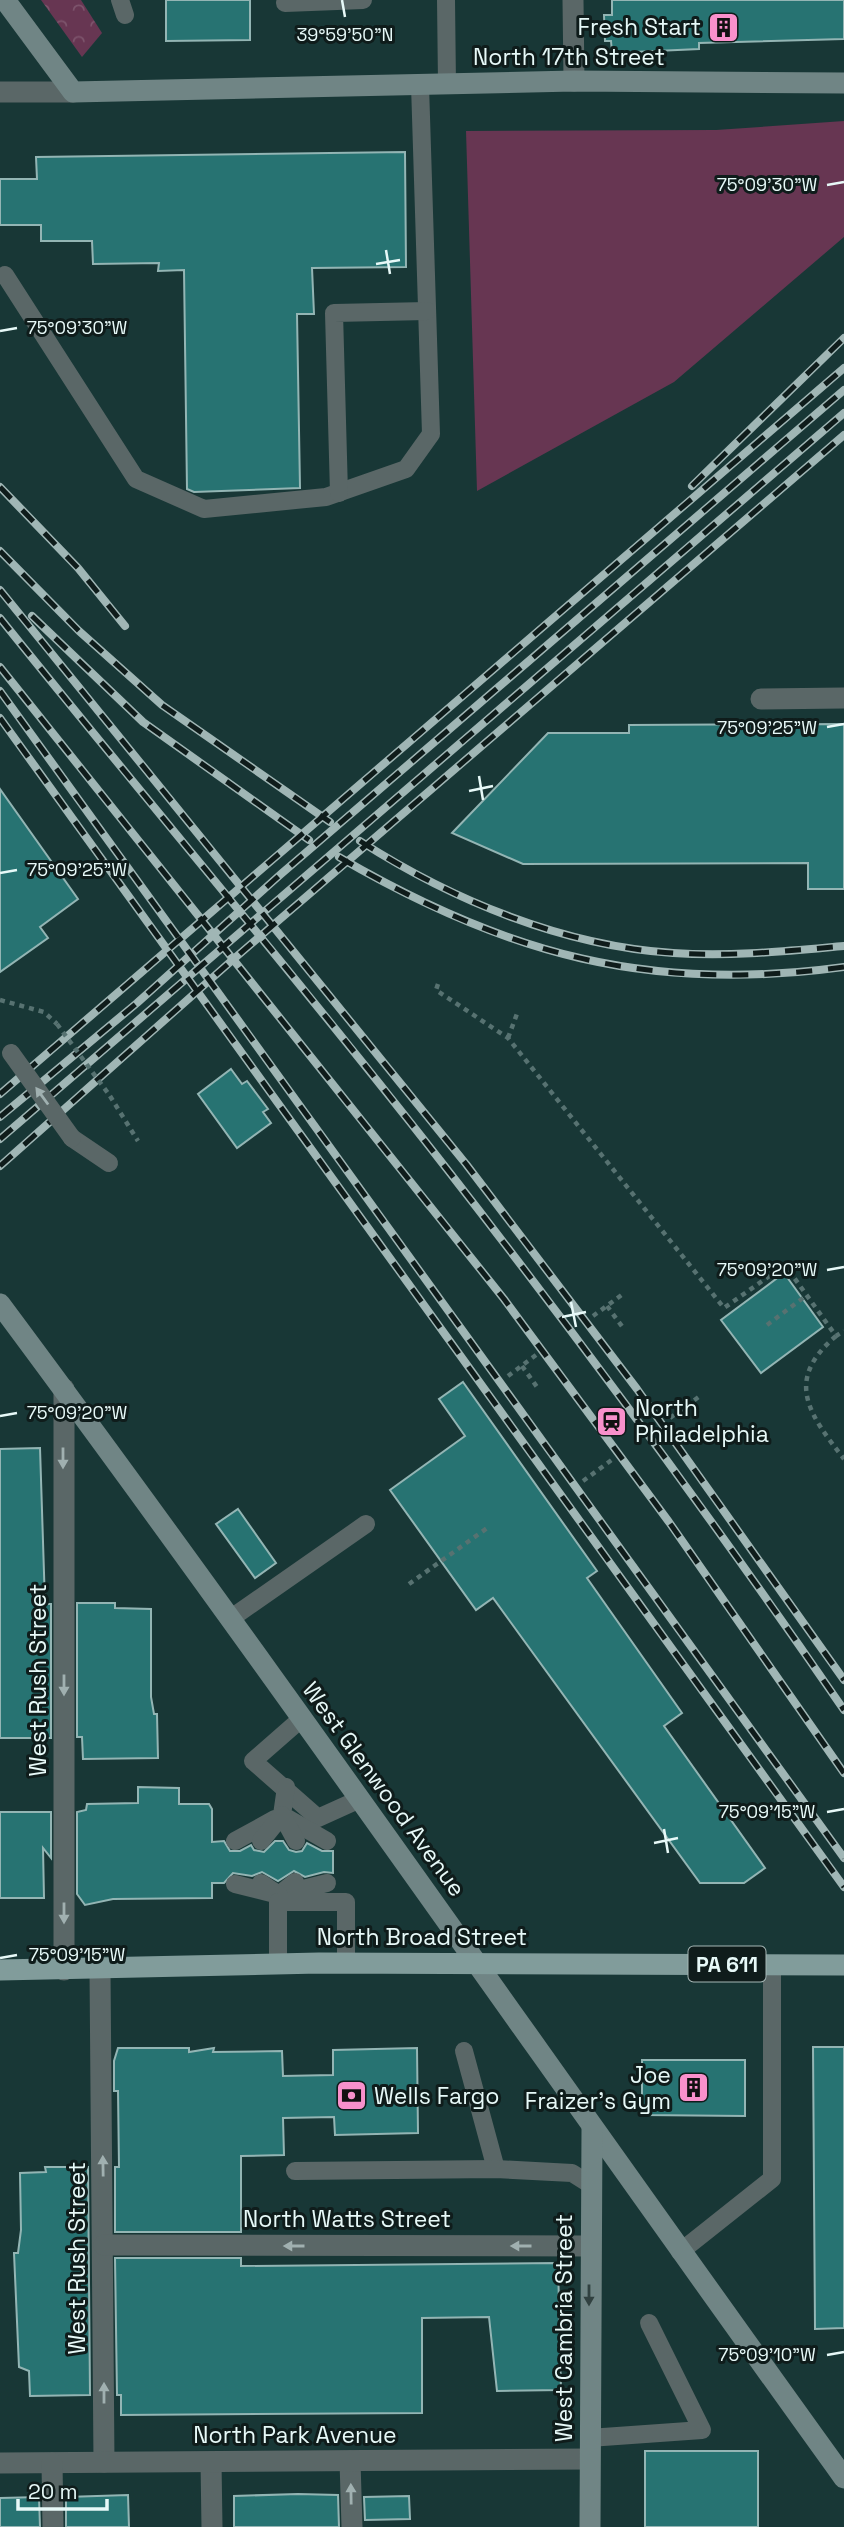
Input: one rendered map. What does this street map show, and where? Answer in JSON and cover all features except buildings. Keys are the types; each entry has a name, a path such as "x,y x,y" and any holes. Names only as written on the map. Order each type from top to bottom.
{"main road":[{"path":"5,0 73,92"},
{"name":"North 17th Street","path":"73,92 574,81 844,83"},
{"name":"West Glenwood Avenue","path":"0,1304 360,1799 592,2129 844,2478"},
{"name":"North Broad Street","path":"0,1970 475,1962 844,1965"},
{"name":"West Cambria Street","path":"590,2527 592,2129"}],"street":[{"path":"573,0 574,81"},
{"name":"North 17th Street","path":"0,92 73,92"},
{"path":"761,699 844,698"},
{"name":"West Rush Street","path":"64,1389 64,1970"},
{"name":"West Rush Street","path":"100,1970 104,2462"},
{"name":"North Watts Street","path":"104,2245 590,2246"},
{"name":"North Park Avenue","path":"0,2463 350,2460 589,2448"},
{"path":"350,2460 352,2527"},
{"path":"211,2462 212,2527"},
{"path":"52,2463 53,2527"}],"lane":[{"path":"120,0 125,15 125,0"},
{"path":"285,3 363,0"},
{"path":"446,0 447,84"},
{"path":"5,275 136,479 204,509 326,497 406,469 432,435 420,85"},
{"path":"339,493 334,313 427,311"},
{"path":"5,1049 72,1138 109,1163"},
{"path":"230,1619 366,1524"},
{"path":"301,1719 253,1760 318,1818 360,1799"},
{"path":"261,1841 282,1815 286,1787"},
{"path":"235,1841 282,1815"},
{"path":"282,1815 296,1841"},
{"path":"282,1815 327,1841"},
{"path":"278,1964 279,1898 295,1882"},
{"path":"261,1883 279,1898"},
{"path":"279,1898 327,1883"},
{"path":"235,1884 279,1898 346,1902 346,1963"},
{"path":"680,2252 772,2179 772,1964"},
{"path":"464,2051 496,2169"},
{"path":"295,2171 496,2169 572,2173 591,2185"},
{"path":"589,2448 702,2430 649,2323"}],"path":[{"path":"439,984 436,990 508,1038 724,1308 785,1265 836,1336"},
{"path":"0,1000 44,1012 57,1024 110,1096 138,1141"},
{"path":"508,1038 518,1010"},
{"path":"593,1316 623,1294"},
{"path":"767,1325 807,1296"},
{"path":"607,1306 624,1329"},
{"path":"844,1331 823,1347 809,1370 807,1394 814,1420 844,1459"},
{"path":"508,1376 536,1355"},
{"path":"522,1366 537,1387"},
{"path":"670,1418 700,1396"},
{"path":"583,1481 613,1459"},
{"path":"409,1584 490,1526"}],"green space":[{"path":"41,0 81,0 102,33 82,57"},
{"path":"844,121 844,237 674,382 477,491 466,131 716,130"}],"railway":[{"path":"692,486 844,338"},
{"path":"0,1094 844,368"},
{"path":"0,1117 137,1003 281,874 844,390"},
{"path":"0,1139 844,413"},
{"path":"0,1166 229,963 844,435"},
{"path":"0,487 78,568 125,626"},
{"path":"0,551 79,631 162,705 330,822"},
{"path":"0,590 466,1164 637,1389 844,1680"},
{"path":"32,616 143,722 309,840"},
{"path":"0,618 339,1033 501,1239 700,1506 844,1710"},
{"path":"0,667 504,1299 669,1522 844,1773"},
{"path":"0,691 844,1858"},
{"path":"0,718 844,1887"},
{"path":"360,841 470,901 510,917 591,941 632,949 695,954 759,953 844,946"},
{"path":"339,857 401,891 462,919 521,942 582,958 643,969 707,975 773,974 844,967"}],"place":[{"name":"Fresh Start","path":"724,27"},
{"name":"North Philadelphia","path":"612,1421"},
{"name":"Joe Fraizer's Gym","path":"694,2088"},
{"name":"Wells Fargo","path":"351,2096"}]}
